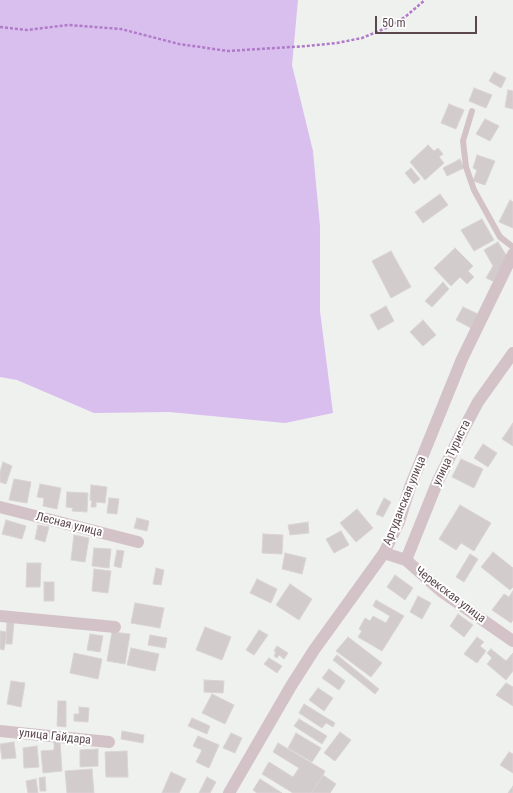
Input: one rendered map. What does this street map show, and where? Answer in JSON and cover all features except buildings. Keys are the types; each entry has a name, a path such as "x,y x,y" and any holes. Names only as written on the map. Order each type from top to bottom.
{"street":[{"name":"Аргуданская улица","path":"229,793 291,686 314,650 384,553 399,522 410,487 462,359 513,254"},
{"name":"улица Туриста","path":"406,560 437,483 460,434 478,402 513,353"},
{"name":"Лесная улица","path":"0,507 138,542"},
{"name":"Черекская улица","path":"384,553 406,560 441,591 513,642"},
{"path":"0,616 115,627"},
{"name":"улица Гайдара","path":"0,731 109,742"}],"lane":[{"path":"472,111 463,141 466,167 474,190 500,237 513,247"}],"path":[{"path":"0,27 27,30 68,25 121,29 179,44 228,51 307,46 336,43 362,38 406,18 425,0"}],"shaded area":[{"path":"0,0 298,0 292,65 313,151 320,226 320,311 333,413 285,423 169,412 94,413 17,380 0,377"}]}
